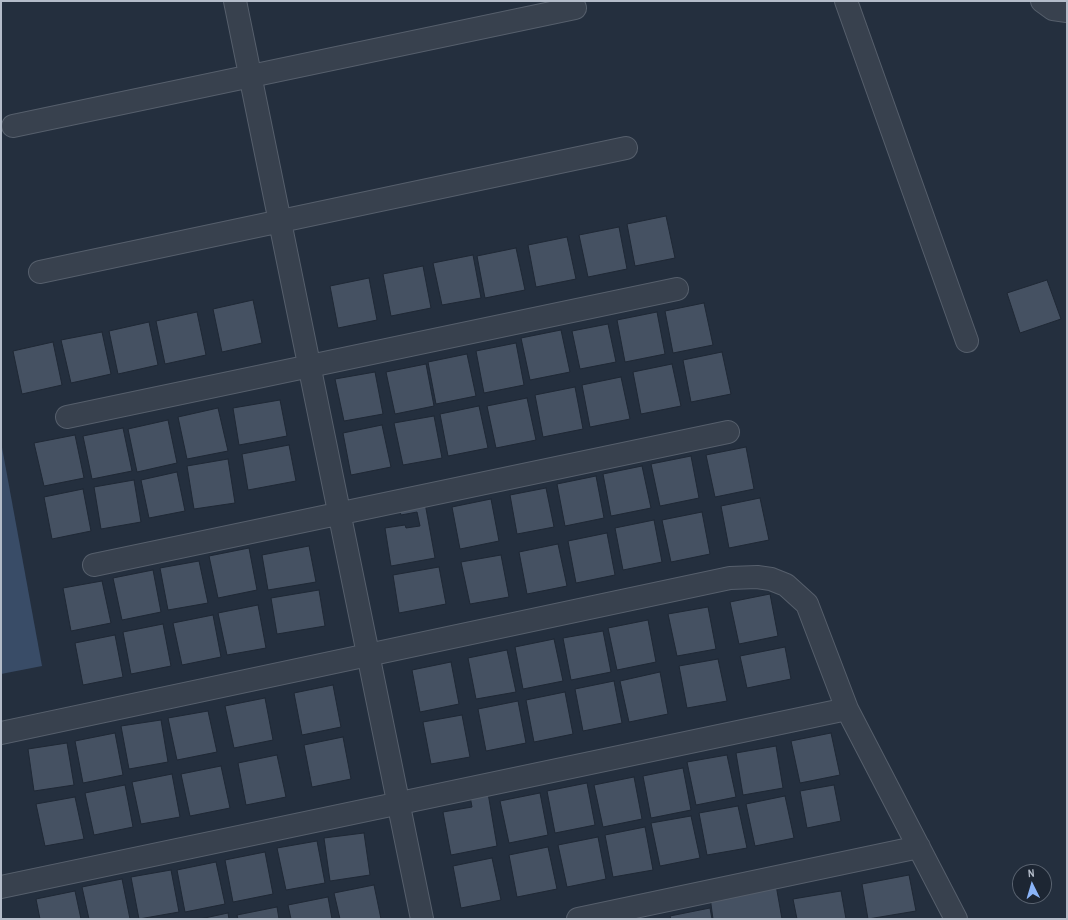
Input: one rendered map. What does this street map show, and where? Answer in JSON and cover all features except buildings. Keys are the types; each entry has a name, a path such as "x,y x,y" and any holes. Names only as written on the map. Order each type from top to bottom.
{"street":[{"path":"235,1 422,919"},
{"path":"846,1 966,341"},
{"path":"1042,1 1053,9 1067,11"},
{"path":"12,126 575,8"},
{"path":"40,272 626,148"},
{"path":"66,418 677,289"},
{"path":"94,565 728,432"},
{"path":"1,733 369,656 730,578 757,577 771,579 786,585 807,604 847,709 956,919"},
{"path":"1,887 847,709"},
{"path":"578,919 919,847"}],"water":[{"path":"1,442 42,666 1,674"}]}
